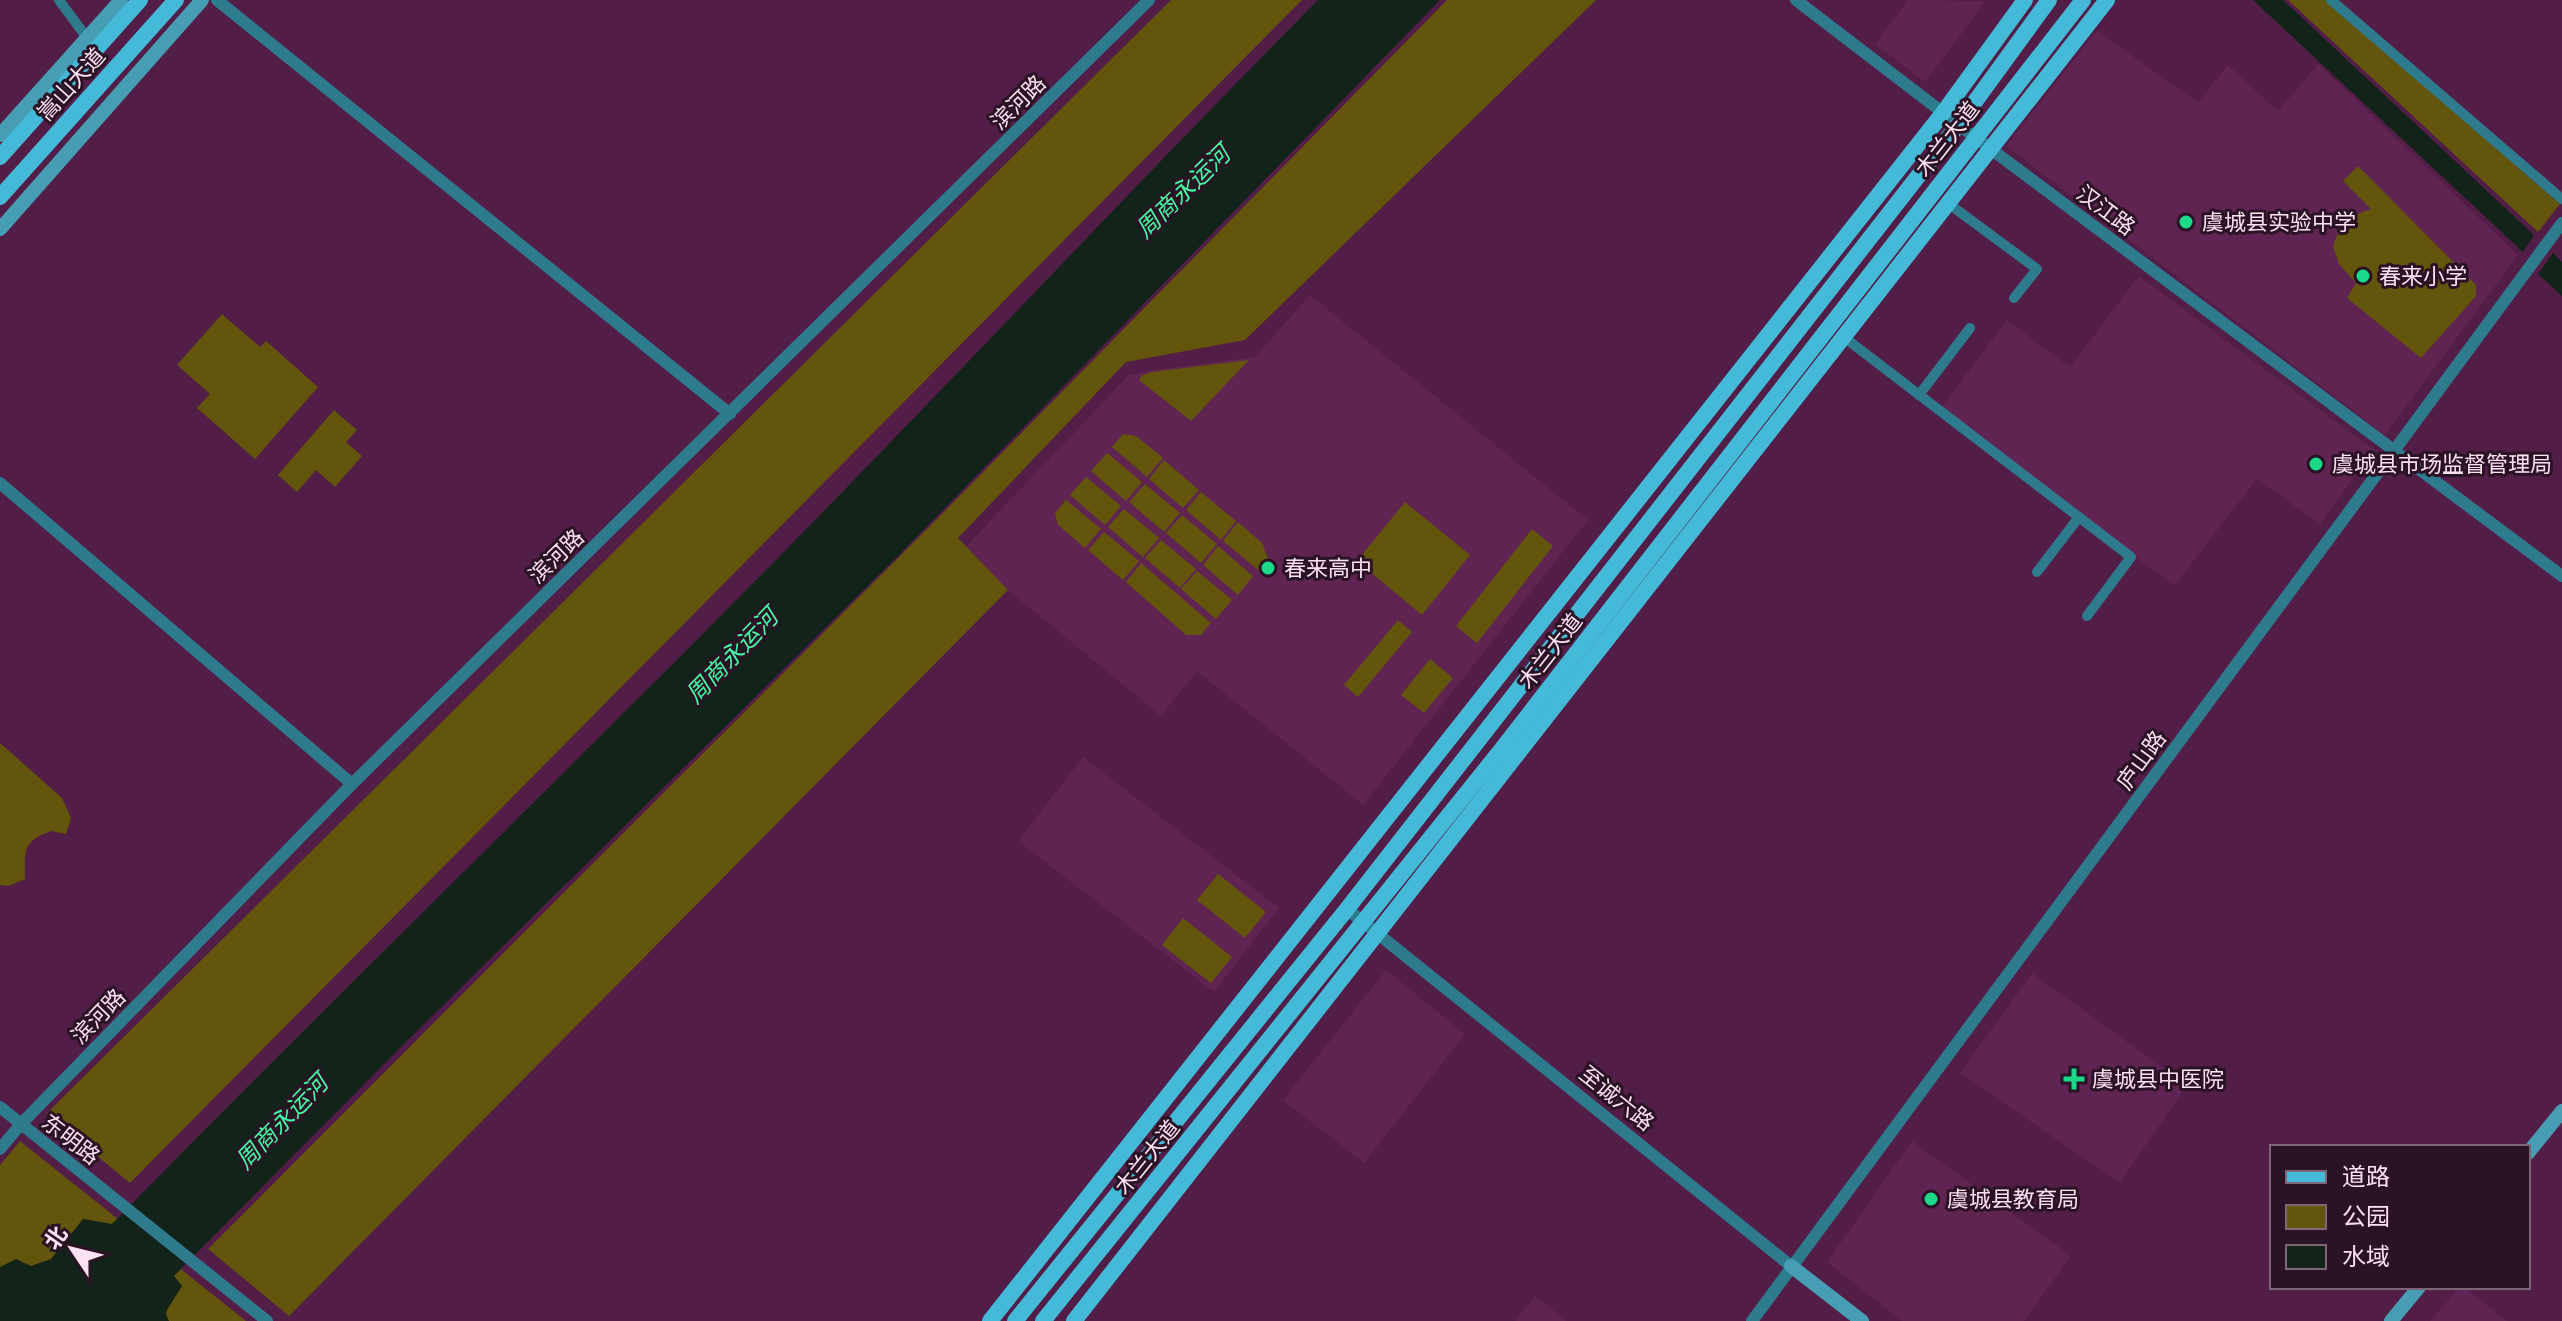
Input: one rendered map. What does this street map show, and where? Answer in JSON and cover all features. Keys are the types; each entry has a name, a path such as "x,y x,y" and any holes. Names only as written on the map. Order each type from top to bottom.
{"main road":[{"path":"0,135 91,44 121,0"},
{"name":"嵩山大道","path":"0,157 91,44 140,0"},
{"name":"嵩山大道","path":"0,197 176,0"},
{"path":"0,229 202,0"},
{"path":"990,1321 1943,113 2025,0"},
{"name":"木兰大道","path":"1023,1319 1958,125 2049,0"},
{"name":"木兰大道","path":"1043,1321 1364,923 2083,0"},
{"path":"1074,1321 2107,0"},
{"path":"2530,1151 2562,1111"},
{"name":"至诚六路","path":"1791,1266 1862,1321"},
{"path":"2391,1321 2417,1289"}],"street":[{"path":"59,0 91,44"},
{"path":"217,0 730,414"},
{"name":"滨河路","path":"0,1149 352,784 1149,0"},
{"name":"汉江路","path":"1796,0 1991,150 2562,576"},
{"path":"2331,0 2562,199"},
{"path":"1949,204 2037,269 2014,298"},
{"name":"庐山路","path":"1752,1321 2562,223"},
{"path":"1919,395 1970,328"},
{"path":"1845,338 2131,557 2087,616"},
{"path":"0,483 352,784"},
{"path":"2037,572 2079,517"},
{"name":"至诚六路","path":"1347,909 1791,1266"},
{"name":"东明路","path":"0,1107 267,1321"}],"shaded area":[{"path":"1908,0 1986,1 1925,82 1875,44"},
{"path":"2097,31 2198,102 2228,65 2278,111 2318,64 2518,255 2385,435 2006,146"},
{"path":"2139,276 2374,450 2320,524 2257,479 2174,586 1940,409 2007,320 2070,367"},
{"name":"春来高中","path":"1310,295 1588,520 1363,805 1197,671 1161,716 1008,590 966,546 1129,375 1255,357"},
{"path":"1083,757 1279,908 1214,992 1018,841"},
{"path":"1386,970 1465,1034 1364,1163 1283,1100"},
{"name":"虞城县中医院","path":"2032,973 2187,1085 2120,1183 1960,1073"},
{"name":"虞城县教育局","path":"1912,1141 2071,1256 2024,1321 1902,1321 1827,1262"},
{"path":"2458,1289 2467,1289 2507,1321 2430,1321"},
{"path":"1535,1296 1567,1321 1515,1321"}],"green space":[{"path":"1171,0 1302,0 130,1183 46,1114"},
{"path":"1447,0 1596,0 1245,340 1126,362 958,538 1008,590 289,1316 208,1249 937,519"},
{"path":"2288,0 2326,0 2560,204 2538,232"},
{"path":"2358,166 2476,285 2476,296 2421,358 2347,298 2356,283 2339,264 2333,247 2347,222 2371,209 2343,181"},
{"path":"222,314 260,347 266,341 318,387 255,459 197,408 210,394 177,365"},
{"path":"1249,360 1191,421 1139,380 1151,372"},
{"path":"334,410 357,430 346,442 362,456 335,487 316,470 297,492 278,475"},
{"path":"1123,434 1136,436 1163,458 1147,477 1112,447"},
{"path":"1107,453 1142,482 1126,501 1091,471"},
{"path":"1164,460 1199,490 1183,508 1149,479"},
{"path":"1086,477 1121,506 1105,525 1070,495"},
{"path":"1145,484 1180,513 1164,532 1129,502"},
{"path":"1201,492 1236,521 1221,540 1186,510"},
{"path":"1066,500 1101,529 1085,548 1058,525 1055,513"},
{"path":"1405,502 1470,555 1422,615 1357,561"},
{"path":"1124,509 1159,538 1143,557 1108,527"},
{"path":"1182,515 1217,544 1201,563 1166,533"},
{"path":"1238,522 1262,543 1268,558 1258,570 1223,541"},
{"path":"1532,529 1553,546 1477,643 1456,626"},
{"path":"1104,532 1139,561 1123,580 1088,550"},
{"path":"1161,540 1196,569 1180,588 1145,558"},
{"path":"1218,546 1253,576 1238,595 1203,565"},
{"path":"1141,563 1211,623 1201,635 1186,635 1126,582"},
{"path":"1197,571 1232,600 1216,619 1181,589"},
{"path":"1398,620 1412,632 1358,697 1344,685"},
{"path":"1430,659 1453,678 1424,713 1401,695"},
{"path":"0,743 62,798 71,818 66,834 52,831 30,843 25,855 25,879 8,886 0,885"},
{"path":"1218,874 1266,912 1245,938 1197,900"},
{"path":"1183,918 1232,957 1211,983 1162,945"},
{"path":"20,1141 246,1321 0,1321 0,1165"}],"water":[{"name":"周商永运河","path":"1318,0 1440,0 897,557 174,1276 182,1286 167,1310 169,1321 0,1321 0,1267 16,1259 31,1266 51,1259 83,1219 112,1224 771,565"},
{"path":"2253,0 2283,0 2534,235 2523,252"},
{"path":"2553,253 2562,262 2562,296 2538,274"}],"place":[{"name":"虞城县实验中学","path":"2186,222"},
{"name":"春来小学","path":"2363,276"},
{"name":"虞城县市场监督管理局","path":"2316,464"},
{"name":"春来高中","path":"1268,568"},
{"name":"虞城县中医院","path":"2074,1079"},
{"name":"虞城县教育局","path":"1931,1199"}]}
